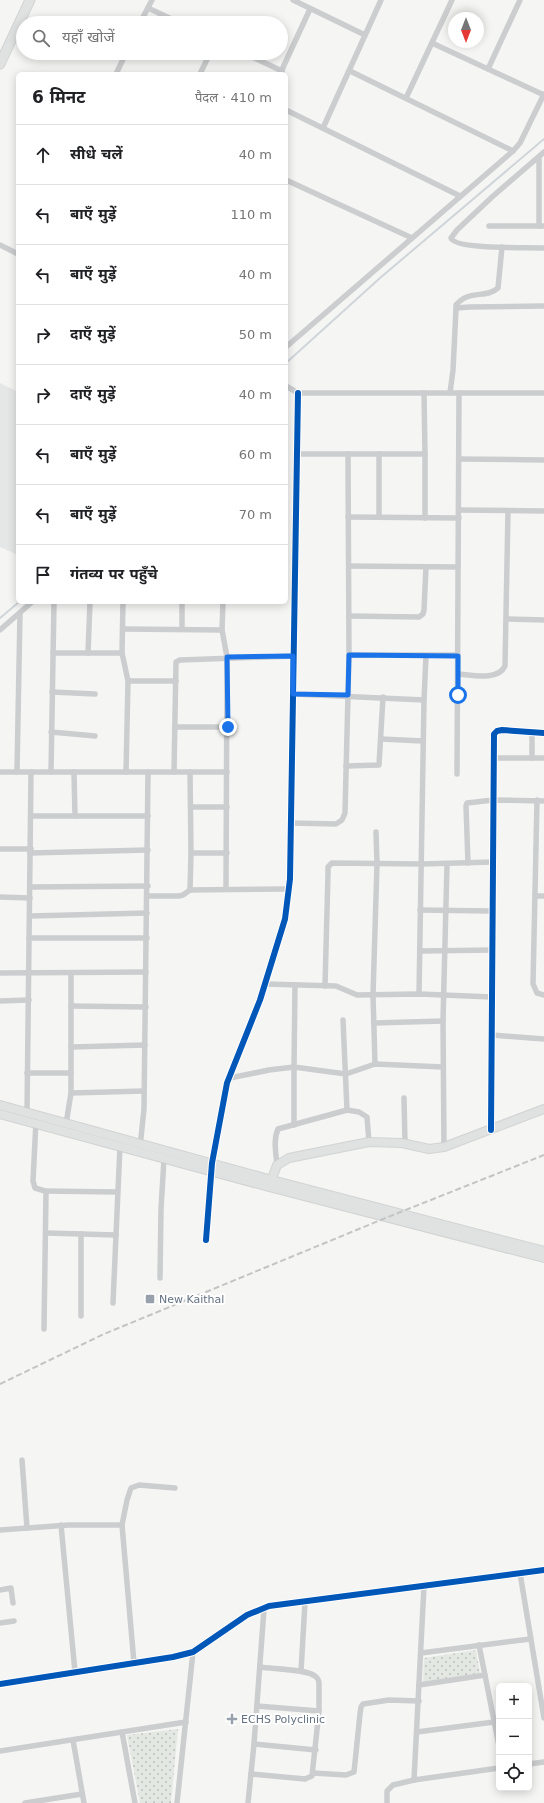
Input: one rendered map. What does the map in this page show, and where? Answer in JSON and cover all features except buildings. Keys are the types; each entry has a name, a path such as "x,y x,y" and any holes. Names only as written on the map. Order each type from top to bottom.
{"main road":[{"path":"22,16 30,0"},
{"path":"0,64 16,30"},
{"path":"0,1105 140,1147 544,1258"},
{"path":"270,1183 277,1165 289,1158 369,1142 404,1143 429,1149 444,1148 544,1109"},
{"path":"0,1114 120,1146 140,1147 164,1159 212,1167"},
{"path":"270,1183 544,1251"}],"street":[{"path":"144,16 152,0"},
{"path":"293,0 364,35"},
{"path":"323,128 381,0"},
{"path":"406,98 452,0"},
{"path":"488,69 520,0"},
{"path":"148,8 165,16"},
{"path":"288,57 310,8"},
{"path":"288,345 513,151 520,143 544,94 432,43"},
{"path":"117,72 123,60"},
{"path":"201,72 207,60"},
{"path":"258,60 281,72 286,60"},
{"path":"350,71 513,151"},
{"path":"288,111 460,196"},
{"path":"544,152 457,230 451,238 453,242 468,246 544,248"},
{"path":"489,226 541,226 539,158"},
{"path":"288,181 412,238"},
{"path":"0,245 16,253"},
{"path":"450,393 453,370 456,305 465,296 494,292 498,288 502,247"},
{"path":"456,309 470,307 544,306"},
{"path":"288,387 298,393 544,393"},
{"path":"206,1240 212,1167 230,1078 238,1060 265,984 285,919 289,889 298,393"},
{"path":"424,393 425,518"},
{"path":"456,774 458,674 459,393"},
{"path":"296,454 425,454"},
{"path":"291,823 336,824 342,820 345,813 349,655 348,454"},
{"path":"379,454 379,517"},
{"path":"459,459 544,460"},
{"path":"459,510 544,511"},
{"path":"458,674 495,675 503,671 505,666 508,511"},
{"path":"348,517 459,518"},
{"path":"349,566 458,567"},
{"path":"349,616 419,617 424,610 426,566"},
{"path":"0,630 30,604"},
{"path":"51,772 54,604"},
{"path":"88,653 90,604"},
{"path":"123,604 122,653 128,681 126,772"},
{"path":"182,604 182,629"},
{"path":"223,604 222,630 227,657 228,727 226,889"},
{"path":"17,772 20,613"},
{"path":"507,619 544,620"},
{"path":"123,629 222,630"},
{"path":"53,652 122,653"},
{"path":"349,655 458,656"},
{"path":"174,772 176,662 180,660 227,657 293,656"},
{"path":"419,994 423,741 426,656"},
{"path":"128,681 176,681"},
{"path":"52,692 95,694"},
{"path":"293,694 348,695 424,700"},
{"path":"346,766 379,766 383,697"},
{"path":"175,727 228,727"},
{"path":"491,1130 494,734 497,731 502,730 544,733"},
{"path":"52,732 95,736"},
{"path":"532,732 532,758"},
{"path":"381,739 423,741"},
{"path":"494,758 544,758"},
{"path":"0,772 227,772"},
{"path":"27,1113 31,772"},
{"path":"74,772 75,816"},
{"path":"140,1147 144,1091 146,1007 148,772"},
{"path":"190,772 190,890"},
{"path":"468,863 467,803 470,801 493,800 544,800"},
{"path":"537,800 533,984 537,993 544,995"},
{"path":"191,808 227,808"},
{"path":"31,816 148,816"},
{"path":"375,1064 373,995 377,864 376,832"},
{"path":"0,849 30,851 148,850"},
{"path":"191,853 226,853"},
{"path":"325,986 328,867 332,863 447,864 493,862"},
{"path":"444,1148 443,1021 447,864"},
{"path":"30,887 148,886"},
{"path":"147,896 179,896 190,890 289,889"},
{"path":"536,896 544,896"},
{"path":"0,897 30,898"},
{"path":"420,910 492,911"},
{"path":"30,916 147,913"},
{"path":"29,938 147,938"},
{"path":"420,950 492,950"},
{"path":"0,973 146,972"},
{"path":"66,1124 71,1093 71,973"},
{"path":"265,984 342,987 357,995 419,994 492,997"},
{"path":"294,1125 295,985"},
{"path":"0,1001 29,1000"},
{"path":"71,1006 146,1007"},
{"path":"343,1020 347,1110"},
{"path":"374,1023 443,1021"},
{"path":"492,1035 544,1039"},
{"path":"71,1047 145,1045"},
{"path":"230,1078 269,1070 294,1067 346,1074 375,1064 443,1067"},
{"path":"27,1073 71,1073"},
{"path":"71,1093 144,1091"},
{"path":"404,1098 404,1143"},
{"path":"277,1165 276,1135 278,1129 347,1110 359,1112 367,1117 369,1142"},
{"path":"36,1116 33,1181 35,1188 44,1191 117,1192"},
{"path":"113,1303 120,1146"},
{"path":"160,1278 161,1209 164,1159"},
{"path":"44,1191 46,1233 44,1329"},
{"path":"46,1233 116,1235"},
{"path":"81,1234 81,1316"},
{"path":"22,1460 27,1528"},
{"path":"134,1663 122,1525 127,1500 131,1488 139,1485 175,1488"},
{"path":"61,1525 75,1672"},
{"path":"0,1530 61,1525 122,1525"},
{"path":"0,1684 173,1657 192,1652 247,1615 269,1606 544,1570"},
{"path":"520,1573 544,1718"},
{"path":"414,1780 424,1586"},
{"path":"0,1590 11,1588 13,1603"},
{"path":"301,1671 306,1602"},
{"path":"248,1803 264,1609"},
{"path":"0,1623 14,1621"},
{"path":"421,1653 530,1638"},
{"path":"479,1645 496,1732"},
{"path":"177,1803 192,1652"},
{"path":"251,1774 305,1779 312,1776 316,1750 319,1711 318,1680 315,1676 301,1671 260,1668"},
{"path":"419,1685 485,1676"},
{"path":"313,1773 346,1775 354,1772 360,1714 363,1704 389,1700 418,1701"},
{"path":"257,1706 319,1711"},
{"path":"0,1751 186,1722"},
{"path":"417,1732 494,1722"},
{"path":"122,1732 135,1803"},
{"path":"73,1740 84,1803"},
{"path":"254,1744 316,1750"},
{"path":"532,1764 544,1762"},
{"path":"386,1803 386,1796 389,1787 414,1780 496,1768"},
{"path":"25,1803 82,1794"}],"shaded area":[{"path":"0,383 16,391 16,554 0,547"},
{"path":"476,1650 480,1673 423,1682 424,1658"},
{"path":"178,1729 171,1803 140,1803 127,1735"}],"waterway":[{"path":"288,361 380,278 544,139"},
{"path":"0,618 17,604"}],"railway":[{"path":"0,1384 104,1334 388,1217 544,1155"}],"cycle path":[{"path":"206,1240 212,1163 227,1083 260,1000 285,919 290,879 298,393"},
{"path":"491,1130 494,734 497,731 502,730 544,733"},
{"path":"0,1684 173,1657 193,1652 247,1615 269,1606 544,1570"}],"place":[{"name":"New Kaithal","path":"150,1299"},
{"name":"ECHS Polyclinic","path":"232,1719"}],"route":[{"path":"228,727 227,657 293,656 293,694 348,695 349,655 458,656 458,695"}]}
